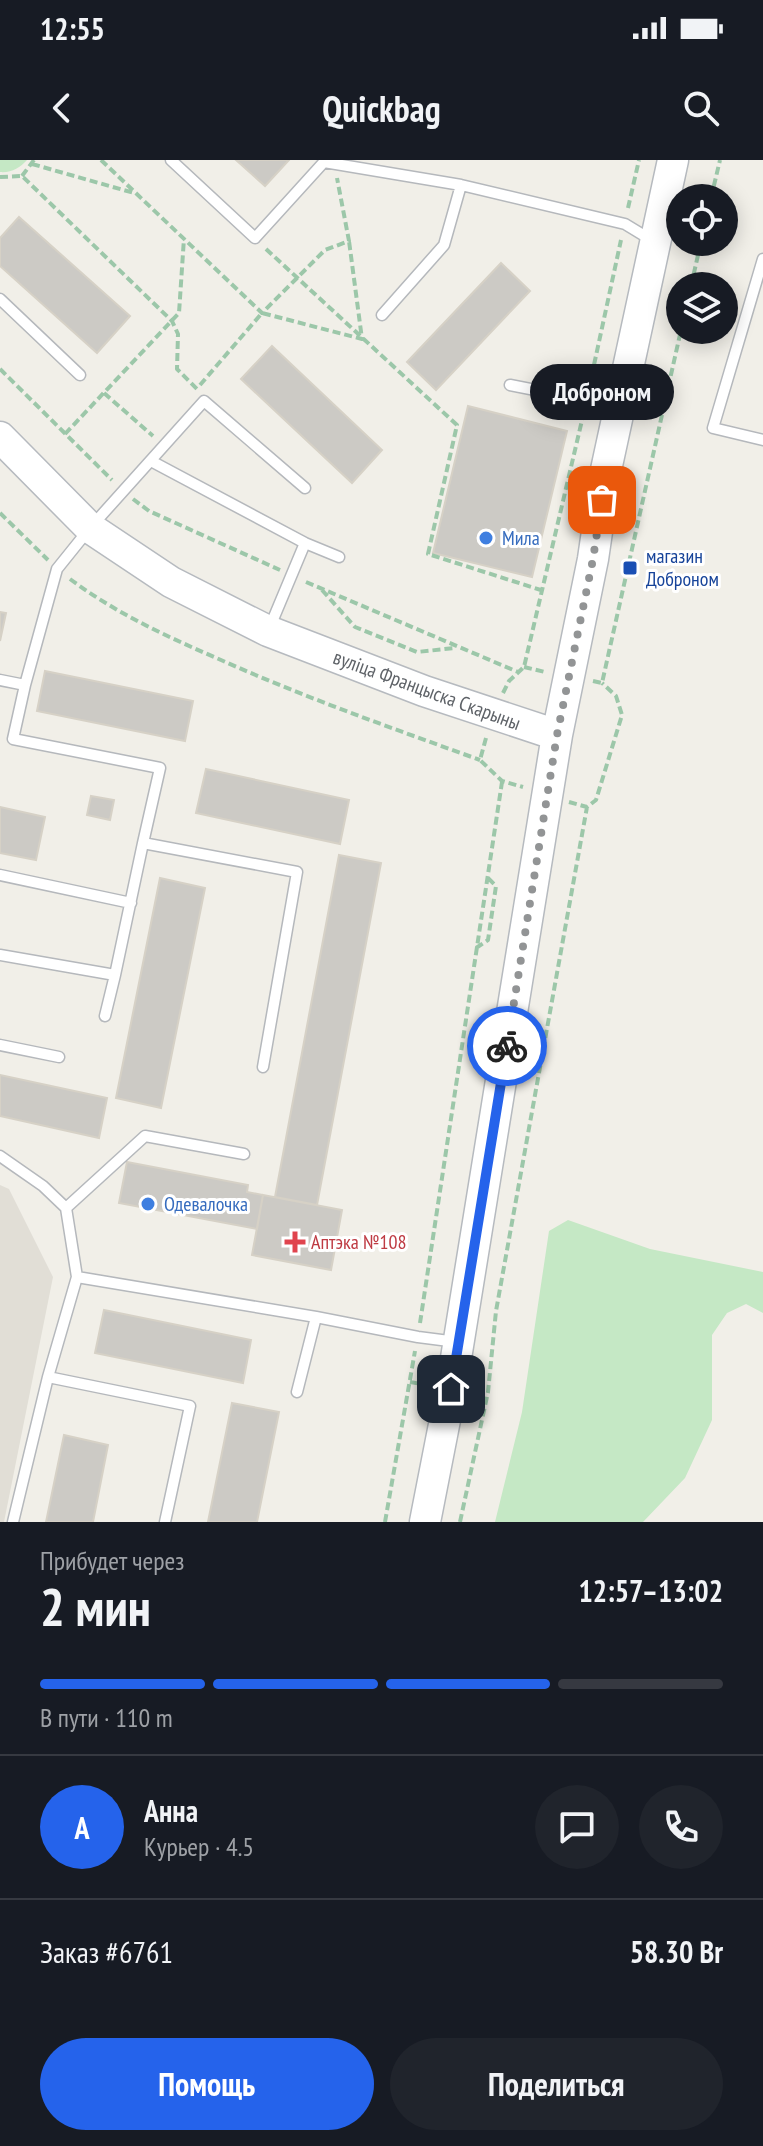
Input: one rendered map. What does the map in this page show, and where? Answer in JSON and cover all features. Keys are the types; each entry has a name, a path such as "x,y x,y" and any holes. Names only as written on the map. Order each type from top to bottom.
{"street":[{"path":"425,1522 459,1342 557,735 593,559 616,419 673,160"},
{"name":"вуліца Францыска Скарыны","path":"0,437 90,528 171,582 268,631 424,691 557,735"}],"lane":[{"path":"171,160 255,238 324,162 461,185 625,224 655,242"},
{"path":"382,315 444,245 461,185"},
{"path":"763,259 713,428 763,440"},
{"path":"0,299 80,375"},
{"path":"510,385 609,408 616,419"},
{"path":"105,1016 160,768 13,739 57,569 204,401 305,488"},
{"path":"151,461 305,543 339,557"},
{"path":"268,631 305,543"},
{"path":"0,680 25,685"},
{"path":"143,843 297,872 263,1067"},
{"path":"0,875 131,903"},
{"path":"0,955 115,975"},
{"path":"0,1045 59,1057"},
{"path":"66,1208 145,1136 244,1154"},
{"path":"0,1156 43,1186 66,1208 77,1277 48,1377 13,1522"},
{"path":"77,1277 459,1342"},
{"path":"297,1392 316,1317"},
{"path":"48,1377 190,1406 165,1522"}],"path":[{"path":"714,184 720,160"},
{"path":"22,176 33,162 137,194"},
{"path":"0,177 22,176 172,321 178,334 177,369 198,388"},
{"path":"65,434 179,313 184,238"},
{"path":"255,238 457,425 428,554 544,591"},
{"path":"349,241 362,339"},
{"path":"189,398 262,313 362,339"},
{"path":"524,667 602,683 678,344"},
{"path":"0,369 124,493 149,511 291,576 518,672"},
{"path":"104,393 155,438 164,428"},
{"path":"0,513 57,569 98,600 149,629 301,696 480,760"},
{"path":"321,589 355,627 417,652 458,647"},
{"path":"385,1522 418,1337 502,781"},
{"path":"460,1522 488,1392 496,1311 587,807"},
{"path":"476,948 488,940 496,886 487,877"}],"shaded area":[{"path":"0,1185 9,1189 53,1277 4,1522 0,1522"}],"green space":[{"path":"0,160 27,160 15,169 0,172"},
{"path":"568,1220 650,1249 763,1272 763,1313 746,1304 727,1313 712,1335 712,1420 685,1478 643,1522 495,1522 522,1412 549,1231"}],"building":[{"path":"236,160 289,160 265,186"},
{"path":"19,217 130,316 97,353 0,266 0,238"},
{"path":"501,263 530,291 436,390 407,362"},
{"path":"272,346 382,450 352,483 241,379"},
{"path":"468,406 567,431 532,577 433,553"},
{"path":"0,612 6,613 0,641"},
{"path":"45,671 193,701 185,741 37,711"},
{"path":"206,769 349,800 340,844 196,813"},
{"path":"91,796 114,800 110,820 87,815"},
{"path":"0,807 45,817 36,860 0,853"},
{"path":"339,855 381,863 317,1205 275,1197"},
{"path":"160,878 205,888 161,1108 116,1098"},
{"path":"0,1075 107,1098 99,1138 0,1116"},
{"path":"127,1162 248,1185 247,1192 263,1195 257,1229 119,1203"},
{"name":"Аптэка №108","path":"263,1195 342,1210 331,1270 252,1255"},
{"path":"104,1310 251,1340 243,1383 95,1353"},
{"path":"232,1403 279,1412 257,1522 208,1522"},
{"path":"64,1435 108,1445 93,1522 46,1522"}],"way so far":[{"path":"507,1046 557,735 602,500"}],"place":[{"name":"Доброном","path":"602,500"},
{"name":"Мила","path":"486,538"},
{"name":"магазин Доброном","path":"630,568"},
{"name":"Одевалочка","path":"148,1204"},
{"name":"Аптэка №108","path":"295,1242"}],"route":[{"path":"451,1389 507,1046"}]}
